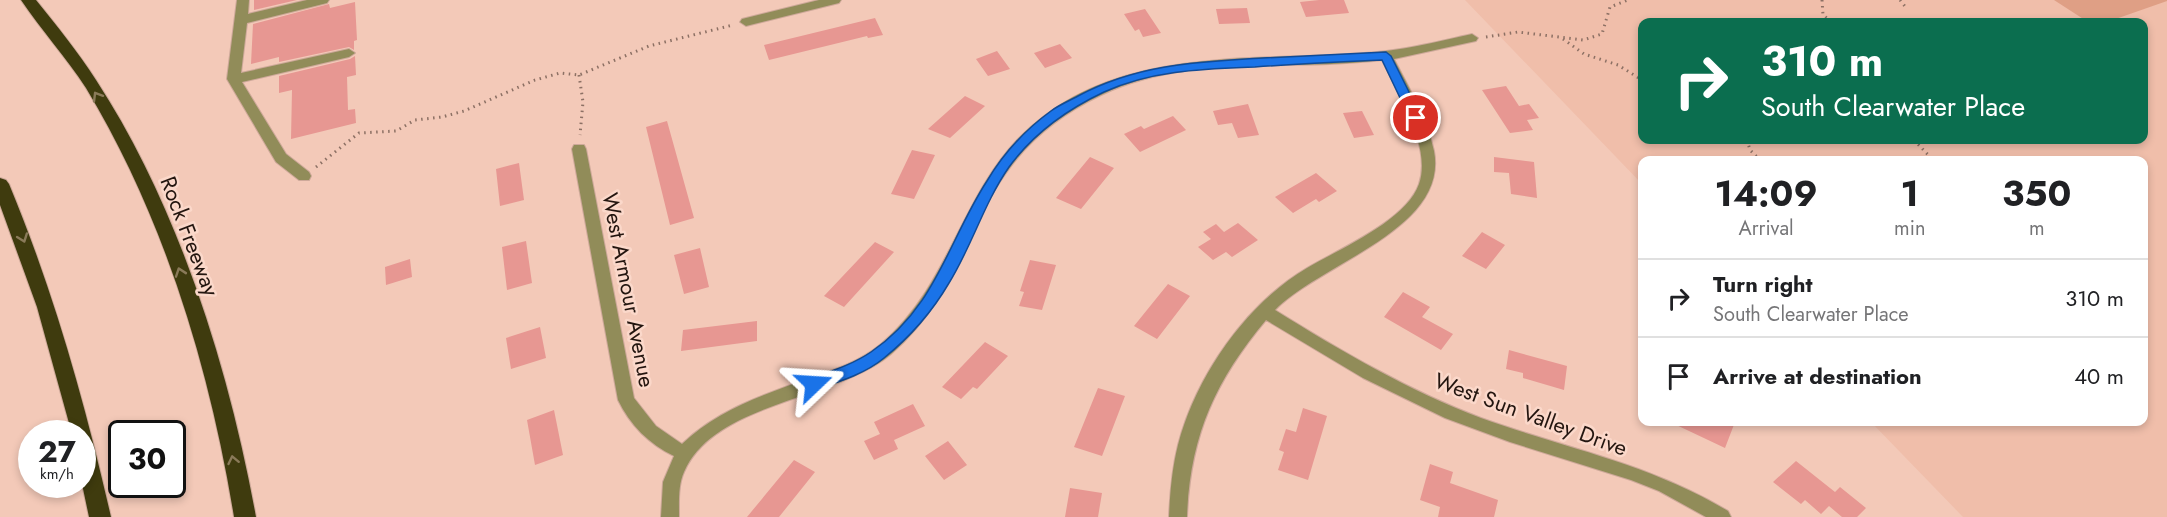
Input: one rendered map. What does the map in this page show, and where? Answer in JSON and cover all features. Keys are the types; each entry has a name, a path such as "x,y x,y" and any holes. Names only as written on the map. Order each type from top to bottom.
{"highway":[{"name":"Rock Freeway","path":"28,0 70,53 88,81 123,139 156,208 199,328 224,417 245,517"},
{"path":"0,184 45,298 79,420"},
{"path":"96,498 100,517"}],"street":[{"path":"243,0 234,79 281,158 304,176"},
{"path":"241,20 322,0"},
{"path":"746,22 835,0"},
{"path":"670,517 675,471 684,453 696,440 755,406 854,369 878,356 914,323 935,296 990,185 1006,162 1039,126 1073,102 1127,79 1183,66 1386,56 1472,38"},
{"path":"234,79 350,53"},
{"path":"1178,517 1178,488 1184,454 1199,406 1225,360 1265,311 1299,280 1392,224 1422,194 1428,172 1423,138 1386,56"},
{"name":"West Armour Avenue","path":"579,149 626,400 649,432 665,444 684,453"},
{"name":"West Sun Valley Drive","path":"1265,311 1304,336 1437,407 1480,424 1653,481 1722,517"}],"path":[{"path":"1472,38 1518,32 1583,40 1602,34 1610,7 1628,0"},
{"path":"1822,0 1823,15 1827,18"},
{"path":"1900,0 1908,9"},
{"path":"304,176 359,133 396,131 415,120 442,117 464,111 535,80 560,73 579,75 648,46 746,22"},
{"path":"1561,38 1584,54 1618,65 1638,78"},
{"path":"579,75 583,102 579,149"},
{"path":"1918,144 1929,156"}],"shaded area":[{"path":"1465,0 2167,0 2167,517 1963,517 1875,426 2148,426 2148,156 1638,156 1638,180"},
{"path":"2054,0 2167,0 2118,18 2082,18"}],"building":[{"path":"254,0 297,0 254,10"},
{"path":"1344,0 1349,13 1306,17 1300,2"},
{"path":"355,2 357,40 354,41 354,50 349,47 279,62 279,57 251,64 253,24 329,4 330,8"},
{"path":"1247,8 1250,23 1219,24 1216,9"},
{"path":"1145,9 1161,33 1143,37 1139,29 1135,31 1124,14"},
{"path":"875,18 883,35 868,38 867,36 769,60 764,45"},
{"path":"1060,44 1072,58 1045,68 1034,53"},
{"path":"997,51 1010,69 988,76 976,59"},
{"path":"355,56 356,75 347,77 348,110 355,109 356,123 291,139 292,90 279,93 279,76"},
{"path":"1506,86 1519,106 1529,104 1539,118 1527,120 1533,130 1510,133 1482,90"},
{"path":"965,96 985,106 950,138 928,129"},
{"path":"1248,104 1259,135 1238,138 1232,123 1218,125 1213,111"},
{"path":"1362,111 1374,135 1354,138 1343,113"},
{"path":"1173,116 1186,130 1140,152 1124,134 1141,126 1144,129"},
{"path":"667,121 694,218 670,225 646,127"},
{"path":"912,150 935,155 914,199 891,194"},
{"path":"1090,157 1114,168 1081,209 1056,198"},
{"path":"1494,157 1534,162 1537,198 1511,194 1509,173 1494,172"},
{"path":"519,163 524,200 500,206 496,169"},
{"path":"1316,173 1337,191 1319,202 1316,199 1293,213 1275,197"},
{"path":"1238,223 1258,240 1232,257 1226,252 1213,260 1198,247 1211,239 1203,232 1216,224 1224,232"},
{"path":"1482,232 1505,245 1486,269 1462,256"},
{"path":"526,241 532,283 507,290 502,247"},
{"path":"875,242 894,252 844,307 824,296"},
{"path":"700,248 709,287 684,294 674,255"},
{"path":"410,259 412,277 386,285 385,267"},
{"path":"1030,260 1056,265 1042,310 1019,306 1024,292 1020,291"},
{"path":"1168,284 1190,296 1157,339 1134,326"},
{"path":"1403,292 1430,307 1422,317 1453,334 1441,350 1384,317"},
{"path":"757,321 757,341 681,351 683,330"},
{"path":"540,327 546,358 511,369 506,338"},
{"path":"985,342 1008,356 977,389 973,387 961,399 942,387"},
{"path":"1509,350 1567,366 1564,390 1523,378 1523,373 1506,369"},
{"path":"1098,388 1125,396 1102,456 1074,447"},
{"path":"913,404 925,426 894,440 898,449 874,460 864,441 880,434 874,422"},
{"path":"1303,408 1327,416 1308,480 1278,470 1284,452 1279,450 1286,429 1296,432"},
{"path":"554,410 563,455 535,465 527,420"},
{"path":"1678,426 1733,426 1725,448"},
{"path":"948,441 967,465 944,480 925,456"},
{"path":"794,460 815,472 779,517 747,517"},
{"path":"1796,461 1835,492 1840,487 1866,508 1857,517 1842,517 1829,506 1821,514 1805,500 1801,504 1773,482"},
{"path":"1430,464 1453,472 1450,483 1498,500 1494,517 1438,517 1440,507 1420,500"},
{"path":"1070,488 1102,493 1098,517 1065,517"}],"route":[{"path":"814,384 854,369 878,356 914,323 935,296 990,185 1006,162 1039,126 1073,102 1101,89 1127,79 1183,66 1386,56 1416,118"}]}
